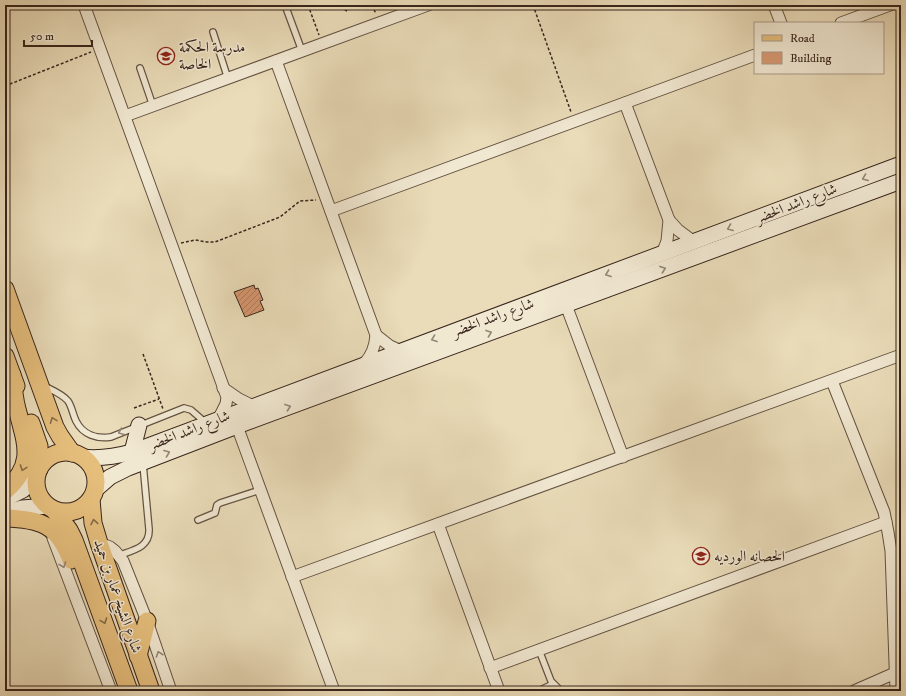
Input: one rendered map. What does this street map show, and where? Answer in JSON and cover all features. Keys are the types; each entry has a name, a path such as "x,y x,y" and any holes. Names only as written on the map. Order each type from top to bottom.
{"main road":[{"path":"5,289 55,427 60,436 77,455 89,463 94,471 96,480 93,494 84,506 74,511 64,512 51,508 42,500 38,493 36,485 40,457 36,435 5,356"},
{"path":"5,491 20,475 26,457 25,437 15,401 12,375"},
{"path":"38,473 45,461 53,455 62,452 77,455"},
{"name":"شارع الشيخ عمار بن حميد","path":"93,494 93,523 151,691"},
{"name":"شارع الشيخ عمار بن حميد","path":"51,508 69,530 74,540 129,691"},
{"path":"5,518 32,520 50,528 64,545 82,587 98,603"},
{"path":"138,656 147,621"}],"street":[{"path":"84,5 227,397 226,404 213,420"},
{"path":"125,116 428,5"},
{"path":"774,5 781,22"},
{"path":"844,22 890,5"},
{"path":"329,206 575,121 754,55"},
{"path":"276,61 376,335 376,342 372,354 364,364"},
{"path":"625,103 669,220 683,235 694,242"},
{"name":"شارع راشد الخضر","path":"77,455 110,458 132,452 213,420 901,164"},
{"name":"شارع راشد الخضر","path":"93,494 119,472 143,462 901,181"},
{"path":"662,254 667,241 669,220"},
{"path":"566,305 623,457"},
{"path":"376,335 390,346 401,351"},
{"path":"292,577 901,355"},
{"path":"832,380 880,502 886,522 897,593 895,682"},
{"path":"223,388 239,399 253,406"},
{"path":"132,452 139,425"},
{"path":"237,426 334,691"},
{"path":"5,499 23,490 38,473"},
{"path":"5,513 22,508 51,508"},
{"path":"490,668 886,522"},
{"path":"438,524 499,691"},
{"path":"50,528 79,610 111,691"},
{"path":"99,543 110,547 120,555 123,561 147,621 171,691"},
{"path":"854,691 895,682"},
{"path":"868,691 895,682"}],"lane":[{"path":"285,5 302,52"},
{"path":"213,32 228,79"},
{"path":"140,68 153,106"},
{"path":"39,383 67,400 79,427 94,437 105,438 181,408 187,408 213,420"},
{"path":"120,555 141,548 149,537 143,462"},
{"path":"198,520 215,513 217,505 220,503 260,490"},
{"path":"539,650 553,684 561,691"},
{"path":"538,691 553,684"}],"path":[{"path":"308,5 323,44"},
{"path":"336,5 347,11"},
{"path":"533,5 575,121"},
{"path":"5,86 100,48"},
{"path":"172,246 195,240 215,242 280,217 300,201 329,206"},
{"path":"143,354 165,415"},
{"path":"134,408 159,400"}],"building":[{"path":"254,285 255,289 258,288 263,300 260,301 264,310 245,317 234,292"}],"place":[{"name":"مدرسة الحكمة الخاصة","path":"166,56"},
{"name":"الحصانه الورديه","path":"701,556"}]}
